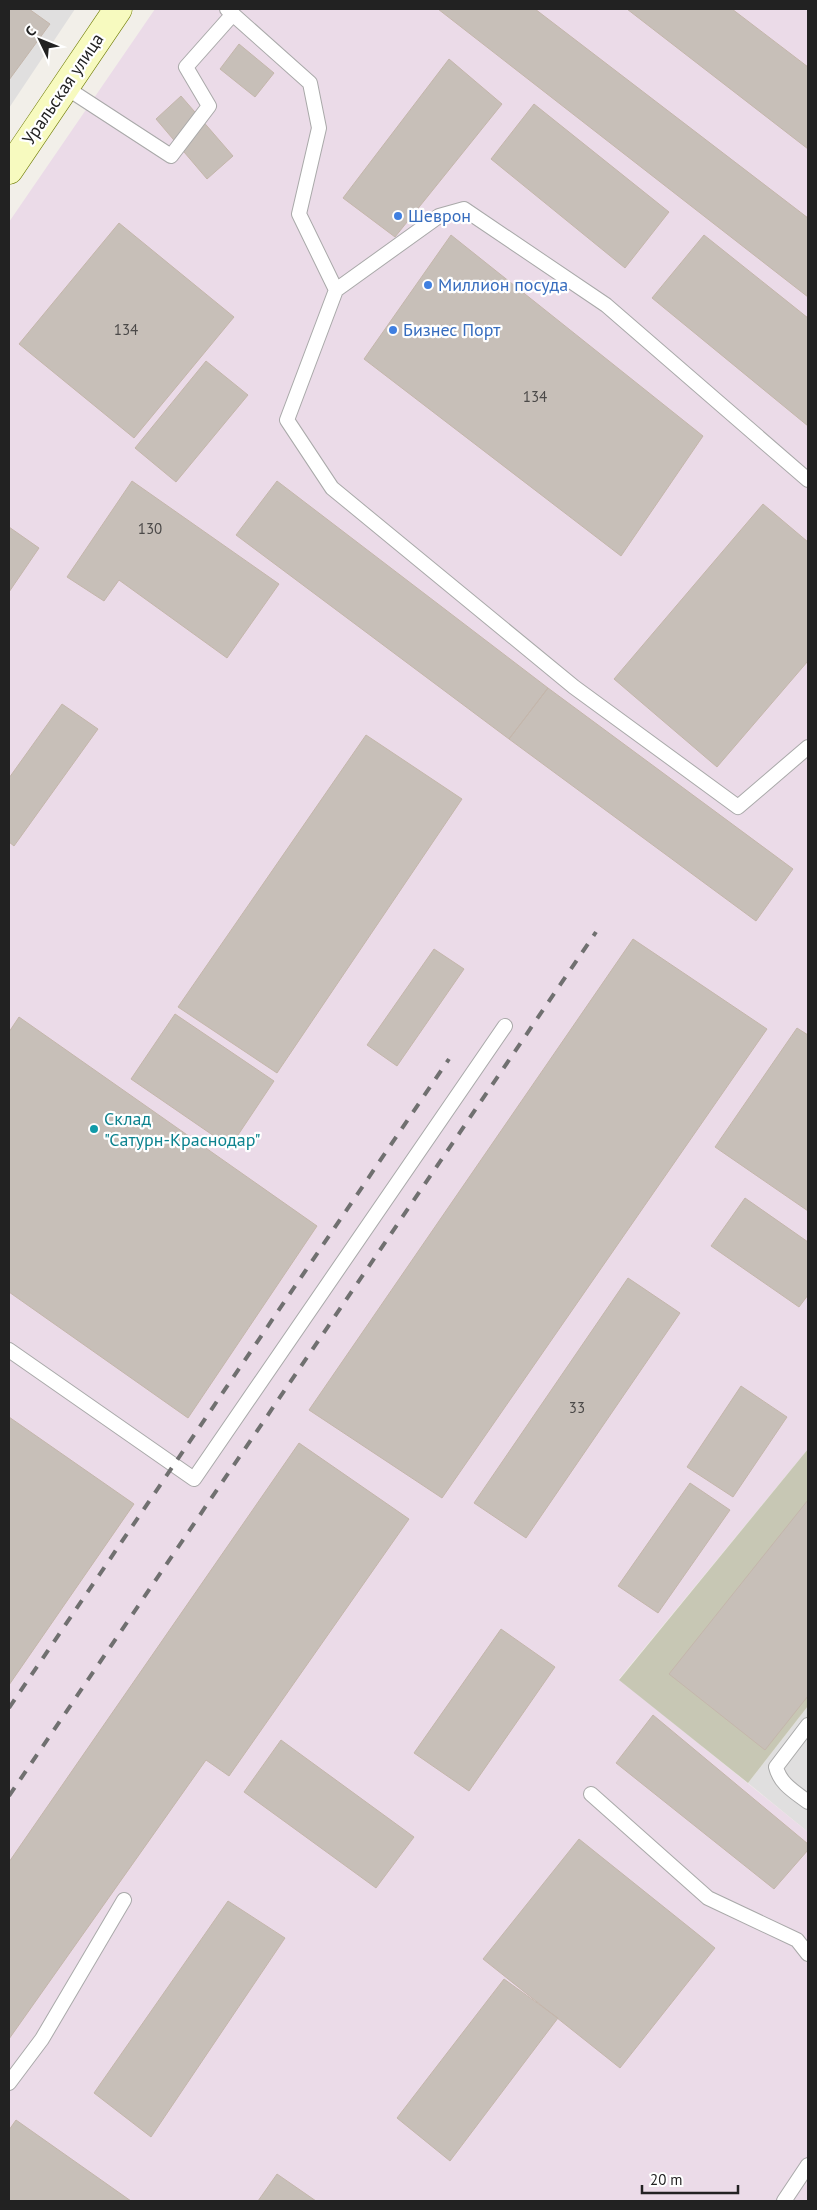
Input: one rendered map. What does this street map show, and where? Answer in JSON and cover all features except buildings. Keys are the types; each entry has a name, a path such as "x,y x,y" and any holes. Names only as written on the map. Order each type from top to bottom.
{"main road":[{"name":"Уральская улица","path":"9,160 112,9"},
{"name":"Уральская улица","path":"9,170 118,9"}],"lane":[{"path":"65,88 171,156 210,106 186,67 230,11 310,83 319,128 300,214 336,290"},
{"path":"808,480 606,305 464,208 439,216 336,290 287,420 332,488 574,687 738,807 808,746"},
{"path":"9,1350 194,1479 505,1026"},
{"path":"808,1725 776,1767 778,1776 784,1783 808,1802"},
{"path":"591,1794 708,1898 798,1940 808,1954"},
{"path":"9,2083 42,2039 124,1900"},
{"path":"784,2201 808,2165"}],"shaded area":[{"path":"9,9 75,9 9,108"},
{"path":"155,9 808,9 808,1449 619,1679 808,1832 808,2201 9,2201 9,222"},
{"path":"808,1449 808,1706 748,1783 619,1680"},
{"path":"808,1706 808,1832 748,1783"}],"railway":[{"path":"9,1796 596,932"},
{"path":"9,1708 449,1059"}],"place":[{"name":"Шеврон","path":"398,216"},
{"name":"Миллион посуда","path":"428,285"},
{"name":"Бизнес Порт","path":"393,330"},
{"name":"Склад \"Сатурн-Краснодар\"","path":"94,1129"}]}
